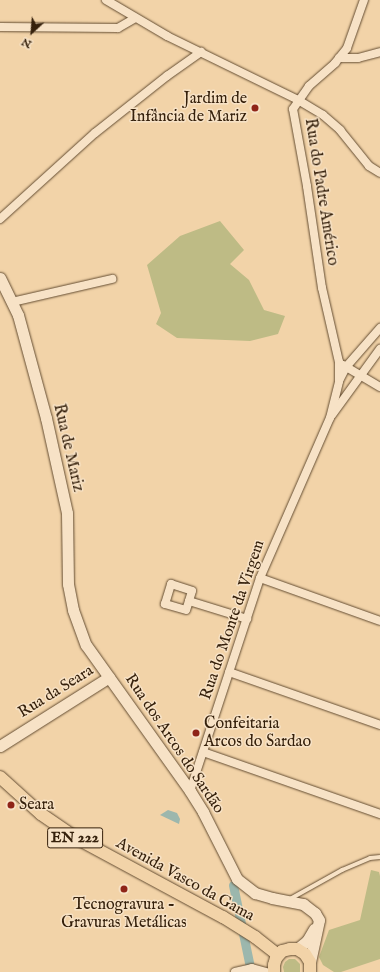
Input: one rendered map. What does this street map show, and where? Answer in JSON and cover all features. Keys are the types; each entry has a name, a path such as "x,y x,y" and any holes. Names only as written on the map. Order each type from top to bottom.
{"main road":[{"name":"Rua de Mariz","path":"0,278 3,291 12,302 18,315 46,418 66,513 68,584 73,610 80,631"},
{"name":"Rua dos Arcos do Sardão","path":"80,631 86,645 204,812 236,879 255,893 303,904 310,908 319,920"},
{"name":"Rua da Seara","path":"0,746 109,677"},
{"name":"Avenida Vasco da Gama","path":"0,777 41,814 76,838 218,914 255,936 278,955"},
{"path":"274,972 274,961 278,955 285,950 296,949 307,941 319,920"},
{"path":"312,968 319,920"},
{"path":"296,949 305,954 312,968"}],"street":[{"name":"Rua do Padre Américo","path":"106,0 135,18 298,100 293,109 296,133 307,186 322,288 339,362 339,381"},
{"path":"364,0 347,48 339,58 309,86 298,100 323,116 340,130 369,166 380,173"},
{"path":"0,27 118,28 135,18"},
{"path":"0,219 95,133 167,76 201,52"},
{"path":"339,58 358,58 380,52"},
{"path":"12,302 112,279"},
{"path":"330,418 339,381 346,367 380,328"},
{"path":"330,418 380,349"},
{"path":"339,362 380,387"},
{"name":"Rua do Monte da Virgem","path":"190,791 260,578 330,418"},
{"path":"260,578 380,621"},
{"path":"189,600 247,619"},
{"path":"229,672 380,725"},
{"path":"203,752 380,814"},
{"path":"235,972 252,968 266,972"}],"lane":[{"path":"286,901 342,870 370,858 380,857"}],"shaded area":[{"path":"220,221 244,250 230,264 249,280 264,310 285,316 278,334 250,341 177,338 156,324 161,313 147,265 180,236"},
{"path":"168,810 177,813 180,819 179,824 160,815"},
{"path":"371,870 379,872 380,876 380,959 341,972 334,972 323,965 319,957 329,930 360,920"},
{"path":"289,959 295,959 300,964 300,972 284,972 283,967 285,962"}],"waterway":[{"path":"233,885 251,972"}],"place":[{"name":"Jardim de Infância de Mariz","path":"255,108"},
{"name":"Confeitaria Arcos do Sardao","path":"196,733"},
{"name":"Seara","path":"11,805"},
{"name":"Tecnogravura - Gravuras Metálicas","path":"124,889"}]}
